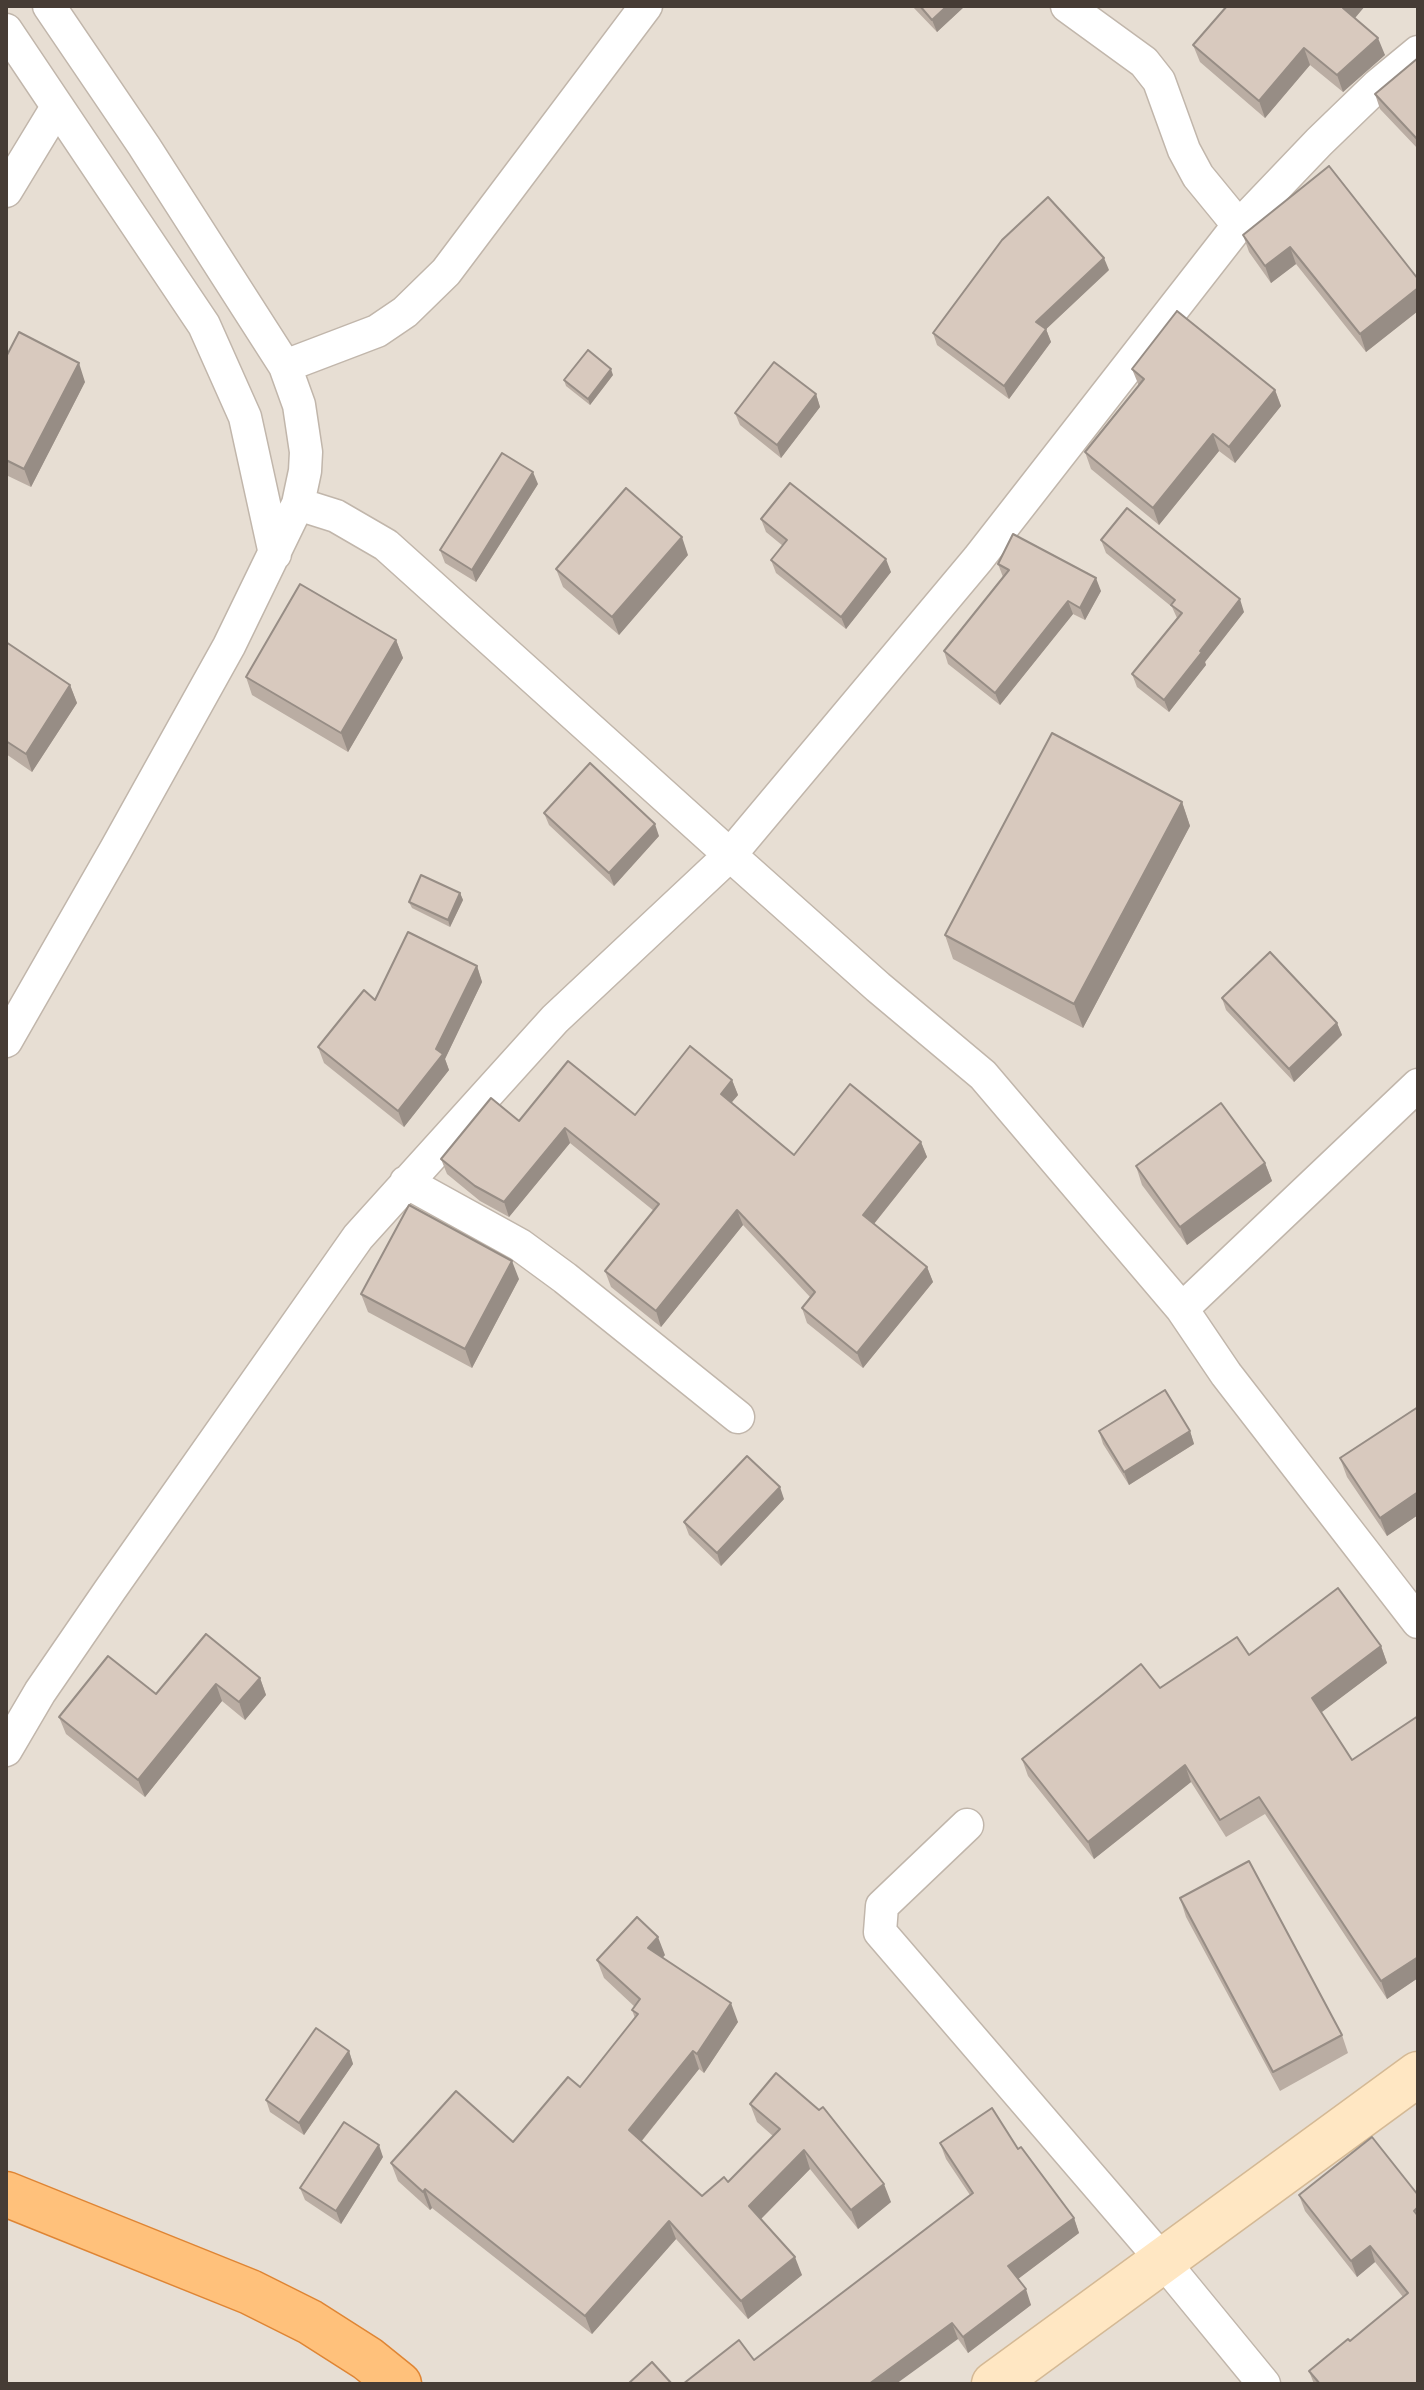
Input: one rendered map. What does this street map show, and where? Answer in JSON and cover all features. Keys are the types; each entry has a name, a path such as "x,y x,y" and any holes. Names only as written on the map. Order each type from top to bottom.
{"highway":[{"path":"6,2194 250,2292 310,2322 368,2359 399,2384"}],"main road":[{"path":"994,2384 1418,2074"}],"street":[{"path":"6,1041 221,660 298,504 305,471 305,439 299,405 285,366 144,146 49,6"},
{"path":"285,366 377,331 405,312 446,272 646,6"},
{"path":"1067,6 1144,62 1159,81 1184,150 1198,176 1239,226"},
{"path":"6,30 204,325 245,417 275,554"},
{"path":"6,1750 40,1692 349,1250 406,1182 555,1019 730,855 978,559 1239,226 1319,142 1378,85 1418,52"},
{"path":"6,191 57,107"},
{"path":"298,504 336,516 386,545 878,987 983,1075 1182,1309 1226,1374 1418,1622"},
{"path":"1182,1309 1418,1085"},
{"path":"406,1182 520,1245 738,1417"},
{"path":"967,1825 882,1906 880,1932 1163,2261 1264,2384"}],"shaded area":[{"path":"6,6 1418,6 1418,2384 6,2384"}],"building":[{"path":"920,6 947,6 932,20"},
{"path":"1227,6 1344,6 1378,38 1337,75 1304,48 1259,101 1193,45"},
{"path":"1418,58 1418,140 1375,94"},
{"path":"1329,166 1418,279 1418,288 1360,334 1290,247 1265,266 1243,235"},
{"path":"1048,197 1104,258 1036,322 1046,329 1004,386 933,333 1002,240"},
{"path":"1177,311 1275,390 1229,447 1213,434 1153,508 1085,452 1144,379 1132,369"},
{"path":"19,332 79,363 24,469 6,460 6,357"},
{"path":"588,350 611,369 588,399 564,380"},
{"path":"774,362 816,394 777,445 735,413"},
{"path":"502,453 533,472 472,570 440,550"},
{"path":"790,483 886,559 841,617 771,560 787,540 761,519"},
{"path":"626,488 682,537 612,617 556,569"},
{"path":"1127,508 1240,599 1164,700 1132,674 1182,613 1171,605 1175,600 1101,540"},
{"path":"1013,534 1096,578 1080,608 1068,601 995,693 944,651 1009,570 998,564"},
{"path":"300,584 396,640 341,733 246,677"},
{"path":"6,642 70,685 26,754 6,741"},
{"path":"1052,733 1182,802 1074,1004 945,935"},
{"path":"590,763 655,824 609,873 544,813"},
{"path":"421,875 460,893 448,920 409,902"},
{"path":"408,932 477,966 436,1049 443,1054 398,1111 318,1047 364,990 375,1000"},
{"path":"1270,952 1337,1023 1289,1069 1222,998"},
{"path":"690,1046 732,1080 721,1094 794,1155 850,1084 921,1142 863,1215 927,1267 857,1353 802,1308 815,1292 737,1210 656,1311 605,1271 659,1204 565,1128 504,1202 475,1186 441,1159 491,1098 519,1121 568,1061 635,1115"},
{"path":"1221,1103 1265,1163 1180,1227 1136,1166"},
{"path":"409,1205 512,1261 465,1349 361,1294"},
{"path":"1165,1390 1190,1431 1124,1472 1099,1431"},
{"path":"1418,1407 1418,1492 1380,1518 1340,1458"},
{"path":"747,1456 780,1487 717,1553 684,1522"},
{"path":"1338,1588 1381,1646 1312,1698 1352,1760 1418,1716 1418,1957 1381,1981 1259,1797 1220,1820 1185,1765 1088,1842 1022,1759 1141,1664 1160,1688 1237,1637 1249,1655"},
{"path":"206,1634 260,1678 239,1702 216,1684 138,1780 59,1717 108,1656 156,1694"},
{"path":"1249,1861 1342,2035 1273,2072 1180,1898"},
{"path":"637,1917 658,1937 648,1948 731,2003 697,2054 693,2051 629,2130 702,2196 724,2177 728,2182 780,2129 750,2104 776,2073 819,2110 823,2107 884,2184 851,2210 804,2150 749,2206 795,2257 741,2301 669,2221 585,2316 425,2189 423,2192 391,2163 456,2091 513,2142 568,2077 580,2087 638,2014 632,2010 640,1999 597,1960"},
{"path":"316,2028 349,2051 299,2123 266,2100"},
{"path":"992,2108 1018,2149 1021,2147 1074,2218 1008,2266 1026,2289 963,2337 952,2323 869,2384 683,2384 739,2340 754,2360 973,2193 940,2143"},
{"path":"344,2122 379,2145 336,2211 300,2188"},
{"path":"1372,2137 1418,2195 1418,2207 1414,2211 1418,2216 1418,2384 1320,2384 1309,2371 1408,2293 1370,2246 1351,2261 1299,2195"},
{"path":"652,2362 672,2384 628,2384"}]}
